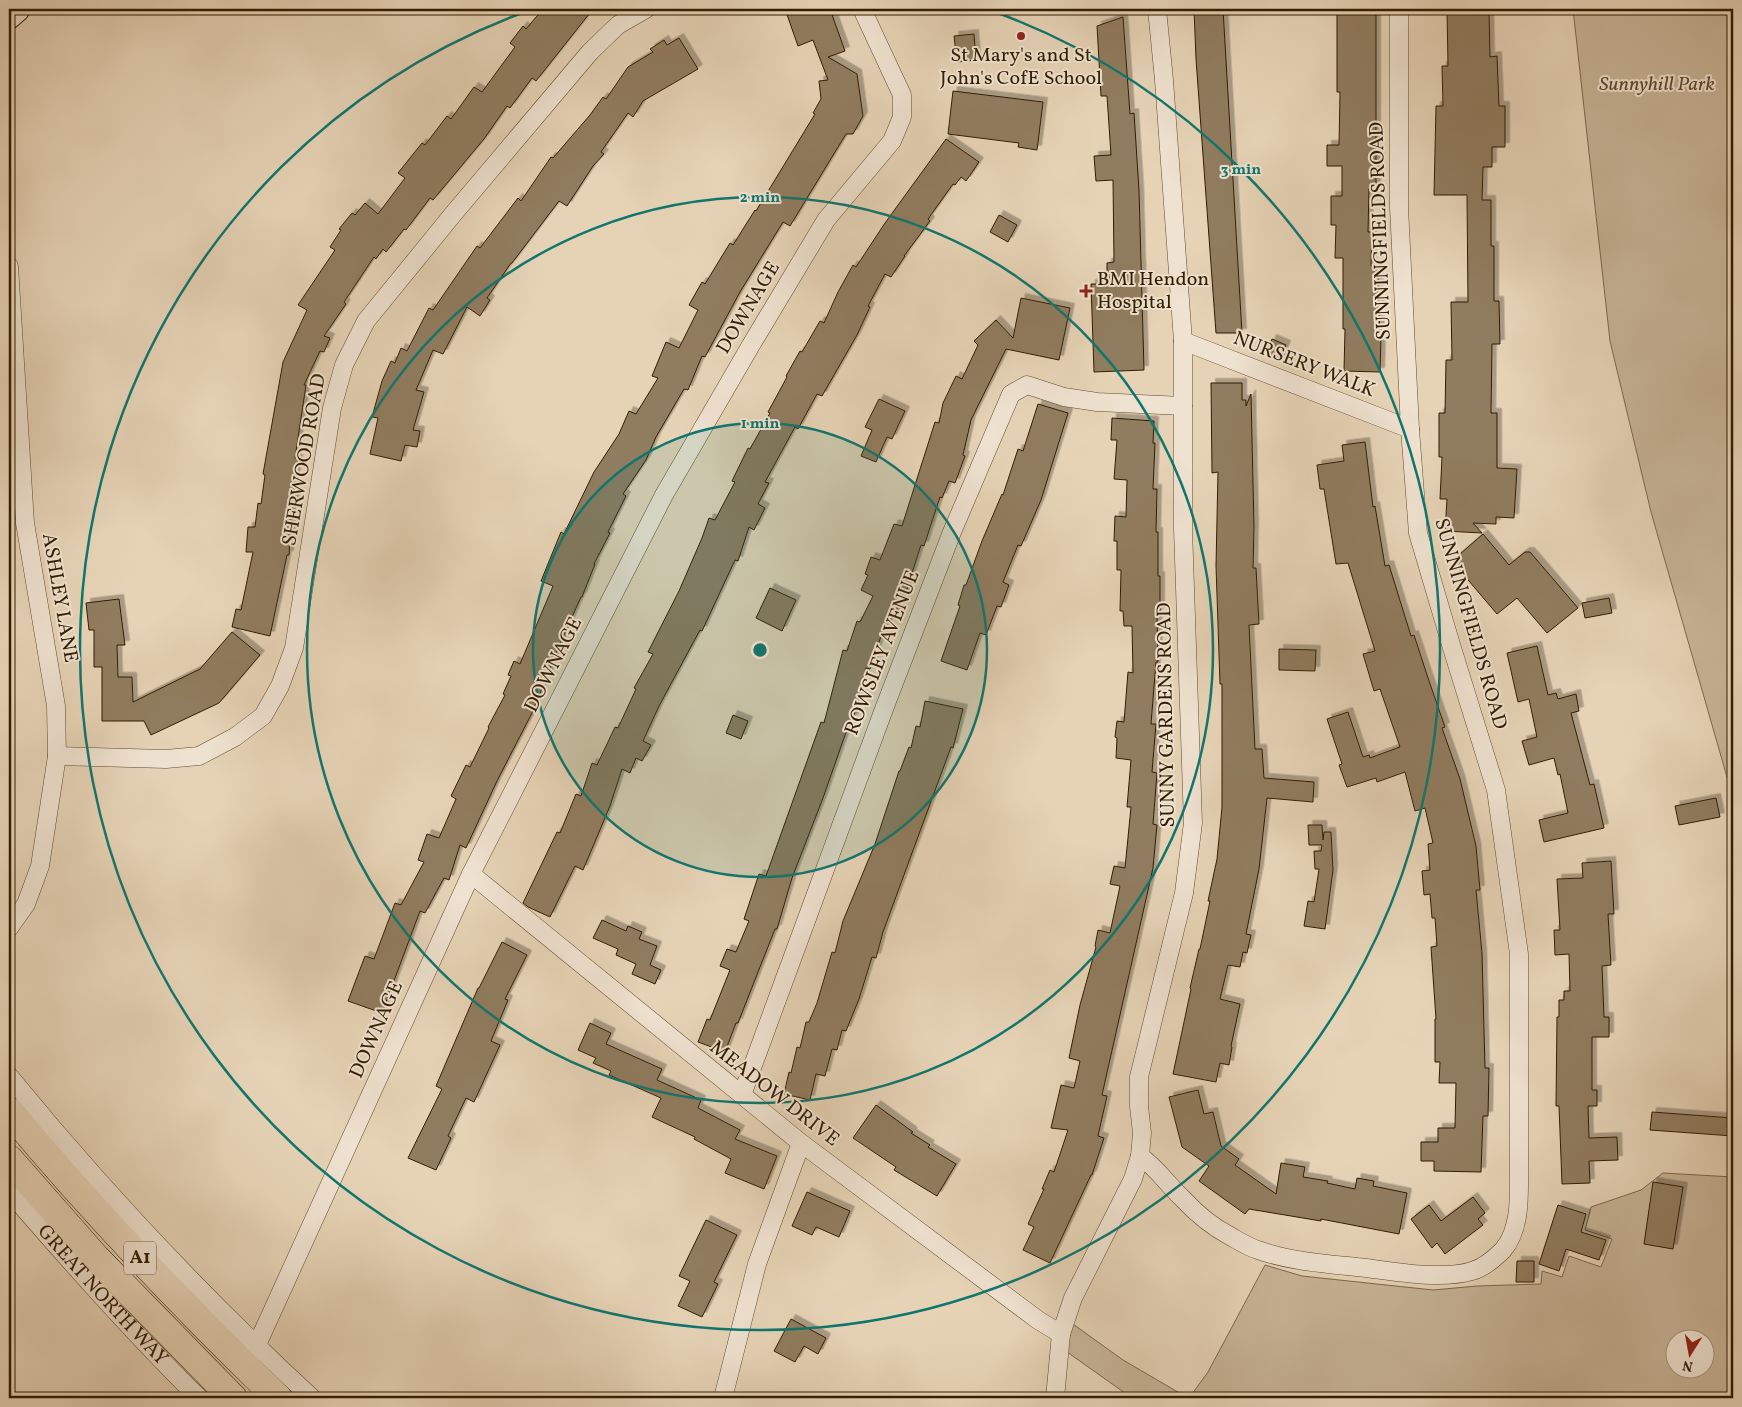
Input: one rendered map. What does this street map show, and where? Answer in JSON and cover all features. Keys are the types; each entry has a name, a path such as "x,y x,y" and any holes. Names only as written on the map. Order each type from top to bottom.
{"highway":[{"name":"A1","path":"9,1111 74,1187 163,1284 250,1356 278,1398"},
{"name":"GREAT NORTH WAY","path":"9,1159 96,1258 234,1398"}],"main road":[{"path":"9,16 17,9"}],"street":[{"name":"SHERWOOD ROAD","path":"57,756 166,759 199,756 235,737 263,716 280,686 294,648 332,408 344,365 366,321 590,52 618,25 646,9"},
{"name":"DOWNAGE","path":"250,1356 471,874 664,495 826,220 892,142 902,117 902,95 862,9"},
{"name":"SUNNY GARDENS ROAD","path":"1055,1398 1061,1334 1073,1298 1129,1188 1140,1156 1142,1132 1139,1106 1139,1077 1184,893 1193,823 1184,529 1183,341 1158,9"},
{"name":"SUNNINGFIELDS ROAD","path":"1140,1156 1151,1163 1184,1200 1229,1235 1256,1250 1308,1262 1441,1275 1472,1271 1494,1258 1504,1249 1510,1238 1519,1202 1518,954 1496,790 1418,533 1410,429 1400,207 1399,9"},
{"name":"ASHLEY LANE","path":"9,266 24,523 56,706 57,756 40,866 26,904 9,928"},
{"name":"NURSERY WALK","path":"1183,341 1410,429"},
{"name":"ROWSLEY AVENUE","path":"742,1095 891,690 952,532 1011,394 1027,385 1064,397 1097,402 1183,406"},
{"name":"MEADOW DRIVE","path":"471,874 801,1144 1038,1320 1061,1334"},
{"path":"9,1076 72,1152 206,1297 250,1356 312,1398"},
{"path":"723,1398 757,1264 801,1144"},
{"name":"GREAT NORTH WAY","path":"9,1191 77,1270 154,1353 199,1398"}],"green space":[{"name":"Sunnyhill Park","path":"1573,9 1733,9 1733,798 1651,512 1610,341"},
{"path":"1663,1173 1733,1177 1733,1398 1189,1398 1208,1372 1265,1265 1302,1276 1433,1290 1477,1286 1541,1284 1542,1271 1562,1277 1569,1256 1601,1267 1612,1239 1585,1230 1591,1207 1641,1190"},
{"path":"1066,1319 1123,1360 1188,1398 1132,1398 1060,1347"}],"building":[{"path":"543,9 593,9 536,81 532,78 510,108 507,106 484,139 433,200 430,198 406,230 404,229 386,252 383,249 376,259 374,257 324,336 330,338 324,352 320,351 304,385 306,385 295,458 298,459 293,490 296,490 294,505 292,505 289,555 287,555 270,636 232,627 236,609 241,610 253,552 246,552 248,527 255,527 258,503 261,504 265,475 263,474 283,362 307,310 298,305 335,250 330,247 341,230 339,229 352,213 355,215 365,203 378,214 405,178 398,173 422,143 425,145 447,116 451,119 474,87 482,92 515,47 510,43 523,26 526,29"},
{"path":"785,9 830,9 845,51 828,57 857,74 863,116 853,134 846,134 790,226 783,222 740,292 705,357 702,356 688,390 684,389 656,437 646,460 623,494 626,496 594,564 582,597 559,646 532,713 497,781 466,848 460,845 449,880 444,878 425,913 420,911 382,1013 348,1001 365,956 374,959 395,903 401,905 424,862 418,860 427,834 439,838 456,799 451,796 466,765 470,767 505,695 503,694 511,676 508,675 514,661 520,664 553,586 541,581 561,532 564,534 594,472 619,434 629,411 636,414 658,378 652,376 666,342 679,348 698,310 689,305 702,282 705,284 730,243 733,245 756,211 815,114 813,113 821,99 819,81 828,80 813,40 798,46"},
{"path":"1194,9 1223,9 1242,333 1216,333"},
{"path":"1337,9 1376,9 1376,188 1369,188 1368,232 1372,232 1371,266 1379,266 1380,372 1344,371 1343,258 1335,258 1336,225 1331,225 1331,196 1342,196 1342,166 1327,166 1327,145 1339,145 1340,92 1337,92"},
{"path":"1447,9 1489,9 1490,57 1497,56 1499,106 1505,106 1505,147 1492,147 1492,167 1483,167 1482,200 1491,200 1491,246 1494,246 1494,301 1499,301 1500,344 1492,344 1491,413 1497,413 1497,468 1517,469 1514,518 1496,517 1496,524 1473,523 1482,533 1445,531 1447,499 1440,499 1442,457 1439,457 1439,413 1445,413 1446,360 1452,360 1451,302 1468,302 1467,195 1434,195 1436,106 1443,106 1442,66 1448,66"},
{"path":"1123,17 1130,114 1134,113 1139,190 1144,370 1094,372 1091,284 1107,284 1107,263 1114,262 1113,180 1096,181 1094,156 1111,155 1107,96 1101,96 1097,26"},
{"path":"974,34 976,60 957,62 954,36"},
{"path":"679,38 698,69 643,101 633,117 628,113 601,152 604,154 593,166 567,206 559,201 511,263 487,298 490,300 480,316 467,307 443,354 433,350 416,390 424,392 413,430 420,431 417,447 405,445 401,461 370,454 378,418 372,417 382,381 391,361 395,363 401,348 407,351 429,308 433,310 477,246 480,248 518,198 521,201 551,157 553,158 603,97 606,99 628,67 653,52 650,49 664,40 667,45"},
{"path":"953,91 1043,102 1037,150 1018,147 1019,143 948,134"},
{"path":"946,139 979,162 966,181 961,177 955,185 953,184 891,277 885,274 868,306 870,307 857,335 822,396 817,394 798,429 795,427 765,482 769,483 758,504 765,508 754,530 749,527 738,561 735,560 702,631 700,630 659,706 643,741 651,745 642,761 636,758 630,773 622,769 610,806 583,870 575,866 550,917 528,907 523,903 557,832 560,833 576,794 581,796 592,763 597,765 615,727 618,728 636,689 634,688 653,654 648,652 679,591 709,518 715,520 735,482 732,481 748,448 750,449 770,413 768,412 786,376 820,321 824,323 853,265 856,267 885,223"},
{"path":"999,215 1017,225 1008,242 990,232"},
{"path":"1021,298 1070,308 1059,360 1006,349 971,420 963,455 965,456 955,483 949,481 942,498 940,497 924,546 921,545 907,589 890,623 886,621 870,669 866,668 853,719 851,718 792,878 777,929 775,929 738,1023 736,1023 725,1052 698,1042 707,1019 710,1020 730,970 720,966 727,949 736,952 749,921 744,919 759,874 766,876 821,722 824,723 843,650 847,651 857,621 860,622 873,596 861,590 868,575 865,574 871,557 880,560 894,524 902,526 935,422 939,423 943,403 956,376 962,379 978,345 974,341 996,320 1013,338"},
{"path":"1272,339 1286,345 1280,360 1266,354"},
{"path":"1211,383 1242,383 1242,400 1246,400 1246,406 1251,394 1253,568 1256,568 1259,624 1249,625 1255,749 1262,749 1264,778 1314,782 1313,802 1267,798 1259,869 1246,934 1251,935 1247,953 1243,952 1240,967 1228,965 1220,999 1240,1004 1229,1065 1220,1063 1216,1082 1173,1074 1210,901 1208,901 1217,859 1222,807 1222,684 1220,684 1216,566 1218,472 1212,473"},
{"path":"879,399 905,411 892,439 887,437 876,462 861,456 872,430 865,427"},
{"path":"1038,404 1068,413 1041,500 1021,546 1018,545 1003,582 1009,585 1001,607 997,606 986,635 980,633 967,670 941,661 960,606 958,605 964,585 966,585 982,541 1003,495 1018,449 1023,451"},
{"path":"1112,418 1154,421 1153,489 1157,489 1156,532 1158,532 1160,612 1157,612 1158,662 1156,662 1151,724 1156,724 1152,772 1157,773 1153,824 1157,825 1153,868 1102,1095 1107,1096 1098,1136 1104,1138 1092,1175 1050,1263 1023,1250 1034,1227 1028,1224 1044,1189 1042,1189 1050,1170 1054,1172 1068,1130 1051,1128 1061,1085 1074,1088 1080,1061 1069,1058 1080,1005 1096,947 1098,930 1110,933 1120,886 1110,884 1114,866 1125,868 1131,807 1127,807 1131,760 1116,758 1117,738 1115,737 1117,721 1124,722 1128,672 1133,673 1132,626 1124,626 1123,611 1120,611 1121,570 1117,570 1117,541 1114,541 1115,516 1126,517 1127,480 1114,479 1117,440 1111,440"},
{"path":"1365,442 1373,507 1375,506 1385,566 1389,565 1411,636 1414,635 1445,727 1442,728 1460,779 1476,846 1480,890 1476,890 1482,953 1485,1068 1489,1068 1488,1116 1483,1116 1481,1172 1434,1171 1434,1161 1421,1161 1421,1142 1438,1142 1438,1128 1455,1128 1456,1083 1439,1083 1440,1062 1435,1062 1436,1019 1431,947 1437,946 1435,918 1432,918 1430,894 1424,895 1422,871 1430,870 1428,844 1433,843 1425,808 1415,811 1405,772 1377,782 1376,778 1347,787 1339,765 1342,764 1327,719 1348,712 1363,757 1369,755 1370,758 1400,747 1380,689 1374,691 1363,654 1375,651 1348,563 1336,564 1324,489 1320,489 1317,465 1344,461 1342,445"},
{"path":"1483,534 1509,565 1525,552 1530,552 1578,608 1547,633 1517,598 1497,614 1452,561"},
{"path":"770,588 796,600 782,631 756,618"},
{"path":"1609,598 1612,613 1585,618 1582,603"},
{"path":"119,599 125,645 117,645 118,677 132,677 133,702 200,669 232,632 260,655 219,703 151,735 144,721 102,721 102,667 94,667 94,630 89,630 86,603"},
{"path":"1537,646 1548,695 1556,693 1558,699 1576,694 1579,711 1571,713 1590,785 1594,784 1604,828 1544,842 1539,820 1568,813 1560,774 1558,775 1554,758 1529,765 1522,741 1537,737 1529,699 1518,702 1507,653"},
{"path":"1279,649 1316,650 1315,671 1279,670"},
{"path":"925,701 963,709 953,748 951,747 883,932 876,958 872,957 859,999 846,1031 842,1030 837,1050 832,1049 825,1076 816,1074 810,1100 784,1094 797,1047 800,1048 806,1022 809,1022 817,1003 832,952 835,953 843,921 875,844 899,771 909,747 911,748 916,726 920,727"},
{"path":"733,715 748,721 741,739 726,733"},
{"path":"1716,798 1720,817 1679,825 1675,806"},
{"path":"1308,825 1322,825 1323,840 1324,832 1331,832 1333,870 1325,929 1304,926 1308,901 1314,902 1319,869 1315,869 1314,851 1321,851 1322,845 1309,845"},
{"path":"1611,861 1614,914 1608,914 1611,965 1602,966 1604,1017 1609,1017 1609,1037 1592,1037 1592,1090 1597,1090 1597,1106 1588,1106 1589,1138 1617,1137 1618,1160 1589,1161 1590,1183 1562,1184 1559,1106 1556,1106 1557,1017 1559,1017 1559,1000 1564,1000 1564,991 1570,991 1569,954 1555,955 1554,930 1560,930 1557,879 1583,878 1582,863"},
{"path":"602,920 626,931 628,926 642,932 639,939 657,946 650,965 661,970 655,984 632,974 636,964 616,955 618,949 593,938"},
{"path":"502,942 527,955 505,999 508,1000 491,1041 500,1045 474,1102 466,1098 448,1136 451,1138 436,1170 408,1158 442,1089 436,1086 478,988"},
{"path":"590,1023 611,1033 606,1044 662,1069 657,1080 701,1100 698,1108 740,1130 735,1139 777,1156 764,1189 725,1173 731,1159 694,1139 695,1137 652,1117 661,1098 609,1075 611,1071 593,1063 596,1058 578,1050"},
{"path":"1198,1090 1204,1114 1213,1112 1221,1146 1239,1159 1235,1165 1276,1194 1281,1163 1305,1167 1303,1177 1328,1181 1327,1183 1355,1189 1357,1178 1374,1181 1373,1186 1407,1193 1399,1234 1321,1219 1321,1221 1249,1209 1245,1214 1199,1181 1209,1166 1182,1147 1169,1097"},
{"path":"876,1105 913,1132 911,1133 930,1145 928,1147 956,1164 937,1196 894,1170 896,1167 853,1138"},
{"path":"1652,1112 1733,1118 1733,1136 1650,1130"},
{"path":"1653,1182 1683,1187 1673,1249 1644,1244"},
{"path":"807,1192 850,1211 839,1237 816,1227 812,1235 792,1226"},
{"path":"1473,1197 1485,1213 1478,1219 1483,1225 1445,1254 1437,1243 1432,1248 1411,1219 1429,1205 1441,1221"},
{"path":"1558,1205 1586,1214 1581,1232 1606,1240 1599,1260 1566,1249 1559,1271 1539,1264"},
{"path":"706,1220 737,1235 714,1282 718,1284 702,1317 678,1306 690,1281 679,1276"},
{"path":"1517,1261 1534,1261 1534,1282 1516,1282"},
{"path":"791,1319 826,1338 818,1354 804,1346 795,1362 774,1351"}],"place":[{"name":"St Mary's and St John's CofE School","path":"1021,36"},
{"name":"BMI Hendon Hospital","path":"1086,291"}]}
